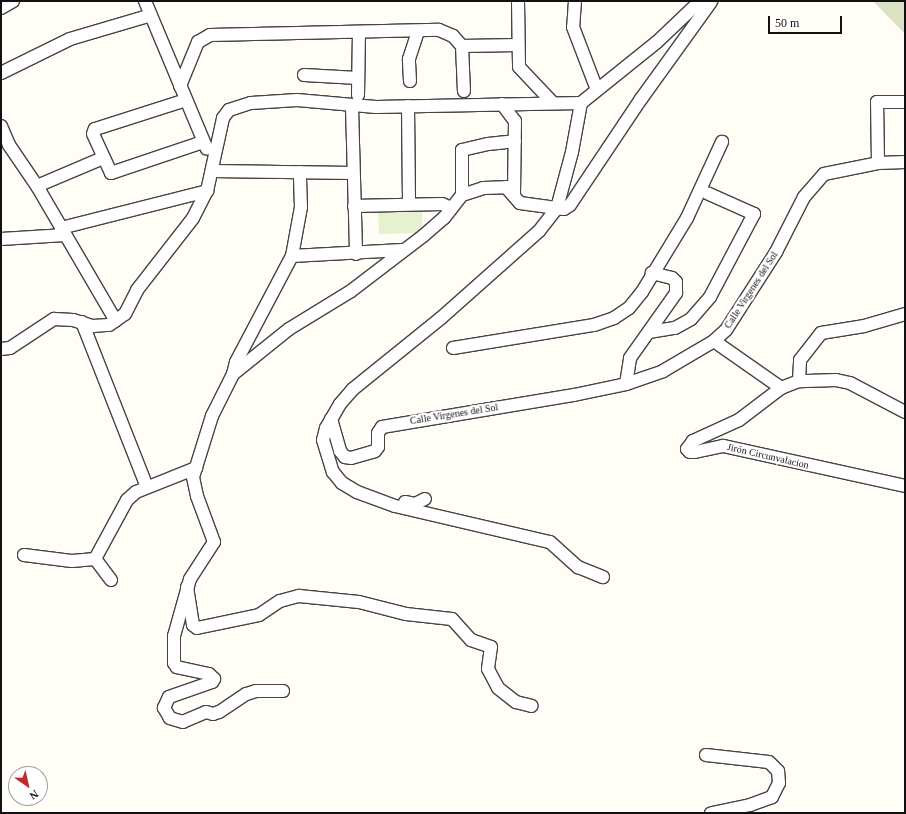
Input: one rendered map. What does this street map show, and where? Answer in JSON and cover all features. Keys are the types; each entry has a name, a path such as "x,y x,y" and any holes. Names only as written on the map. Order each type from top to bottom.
{"street":[{"path":"1,8 13,1"},
{"path":"145,1 213,166"},
{"path":"518,1 519,67 552,103"},
{"path":"574,1 573,28 597,90"},
{"path":"1,349 10,348 54,319 82,322 94,326 109,325 125,314 137,290 193,218 207,191 223,118 229,110 240,105 297,100 352,107 581,102 708,1"},
{"path":"233,374 289,329 351,291 402,250 423,236 462,195 483,188 506,187 520,203 564,209 570,205 708,1"},
{"path":"1,73 70,39 151,16"},
{"path":"180,86 198,42 210,35 359,33 438,30 453,36 462,46 464,91"},
{"path":"410,81 409,59 418,31"},
{"path":"358,95 359,33"},
{"path":"462,46 518,45"},
{"path":"304,75 358,78"},
{"path":"186,100 95,129 94,134 103,158 111,173 203,142"},
{"path":"581,102 572,152 557,208 539,231 441,318 353,389 331,419 323,440 333,472 342,483 357,492 395,506 550,542 578,567 603,577"},
{"path":"878,163 877,102 905,102"},
{"path":"502,104 515,121 514,196"},
{"path":"408,106 409,204"},
{"path":"352,107 356,254"},
{"path":"1,126 9,146 37,186 116,321"},
{"path":"462,195 462,150 488,144 515,141"},
{"path":"453,348 594,325 614,318 629,308 642,292 652,273 688,218 722,142"},
{"path":"37,186 103,158"},
{"name":"Calle Virgenes del Sol","path":"331,419 340,451 345,457 351,458 375,451 380,430 413,421 626,384 663,371 714,341 726,330 776,252 811,186 825,172 878,163 905,162"},
{"path":"213,166 300,172 353,173"},
{"path":"283,691 256,691 219,712 213,714 206,712 183,722 170,718 164,708 169,697 212,682 214,679 210,674 181,668 174,663 174,636 187,587 214,542 197,496 193,477 212,416 233,374 236,362 292,256 301,207 300,172"},
{"path":"1,239 63,231 207,191"},
{"path":"649,332 675,328 691,319 710,297 754,214 707,194"},
{"path":"354,206 442,204 451,208"},
{"path":"292,256 356,254 402,250"},
{"path":"626,384 630,358 676,293 676,282 672,278 652,273"},
{"path":"799,381 800,360 821,333 864,326 905,314"},
{"path":"82,322 147,487"},
{"path":"714,341 781,388"},
{"name":"Jirón Circunvalacion","path":"905,412 850,383 821,380 799,381 781,388 739,420 693,441 687,449 690,452 695,452 723,446 905,486"},
{"path":"95,559 127,500 147,487 196,468"},
{"path":"395,506 402,502 415,504 425,499"},
{"path":"24,555 72,561 95,559"},
{"path":"95,559 112,580"},
{"path":"187,587 193,625 201,628 259,615 280,601 299,596 359,602 406,614 452,619 472,640 491,647 488,670 498,688 516,702 532,706"},
{"path":"706,755 769,762 778,771 779,783 772,797 750,805 711,813"}],"green space":[{"path":"873,1 905,1 905,34"},
{"path":"422,208 422,233 379,234 378,210"}]}
